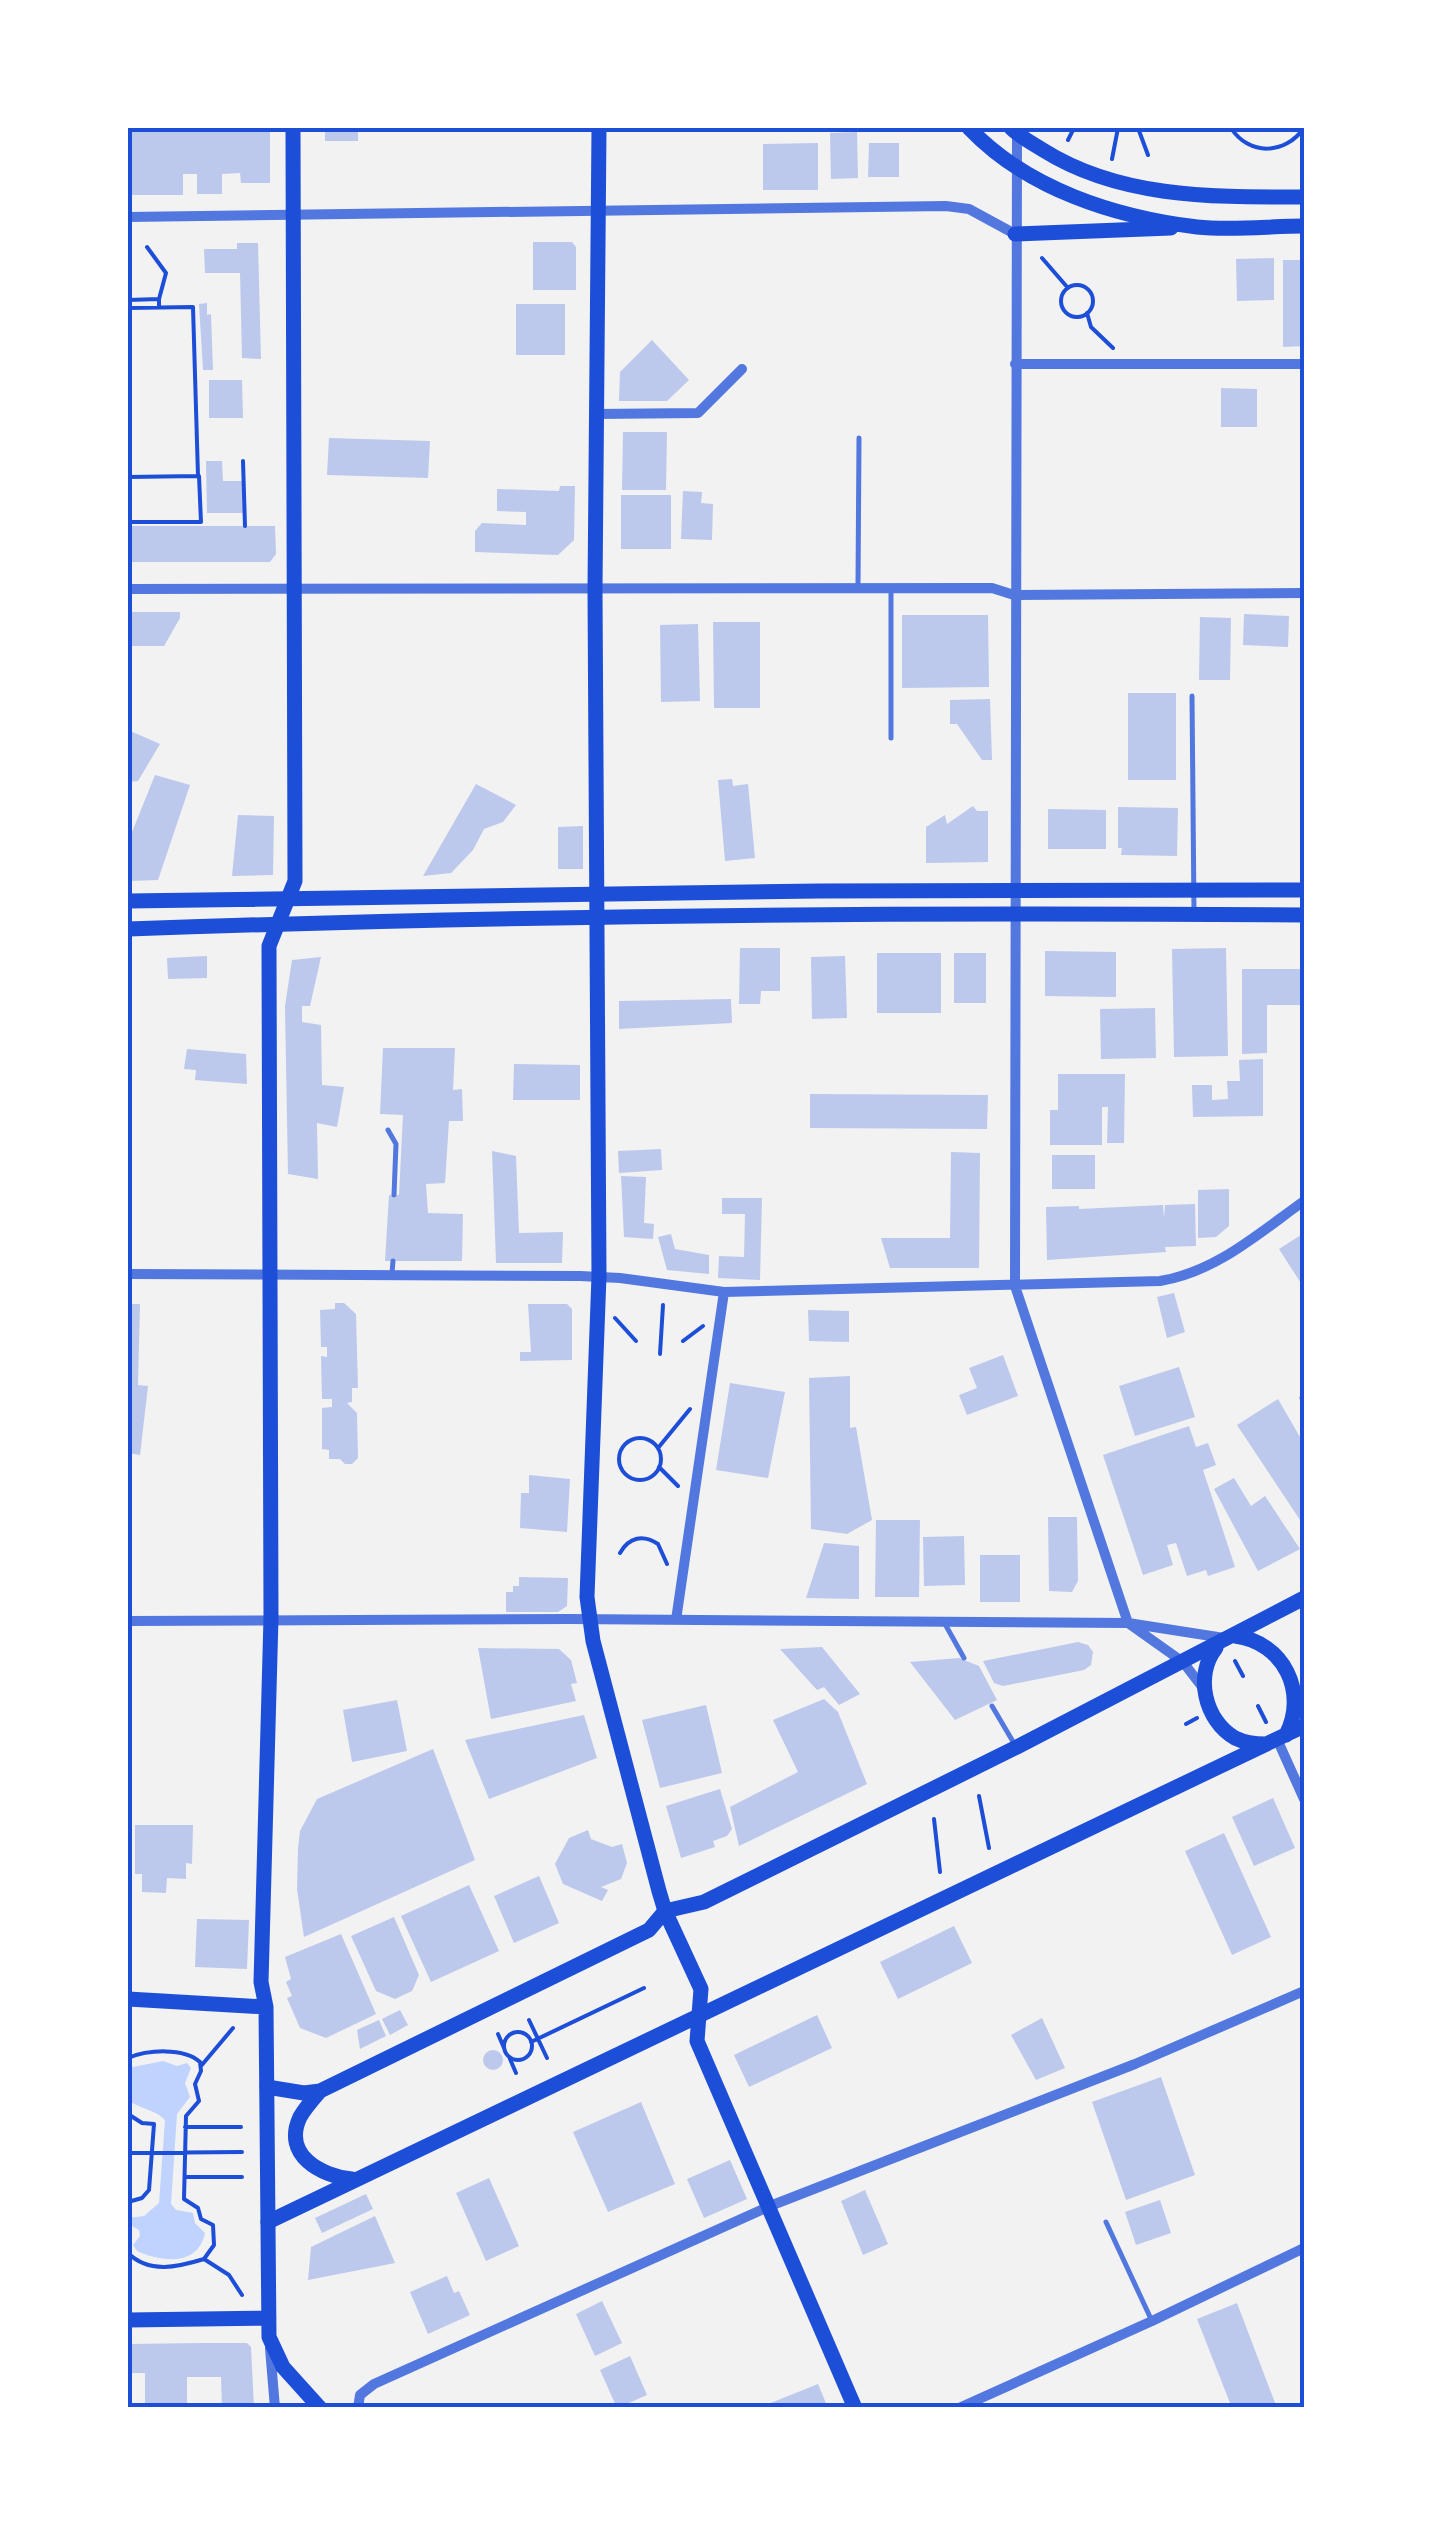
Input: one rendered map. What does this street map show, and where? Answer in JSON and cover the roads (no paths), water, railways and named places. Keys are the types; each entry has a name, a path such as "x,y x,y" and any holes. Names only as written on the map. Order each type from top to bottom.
{"main road":[{"path":"293,128 295,880 269,946 272,1618 261,1982 266,2007 269,2337 283,2367 320,2408"},
{"path":"599,128 595,590 598,1276 588,1620 665,1911 701,1988 697,2041 855,2408"},
{"path":"969,128 1016,168 1104,208 1200,228"},
{"path":"1014,130 1058,159 1115,183 1194,195 1304,196"},
{"path":"1016,234 1304,226"},
{"path":"128,901 1014,889 1304,890"},
{"path":"820,891 820,914"},
{"path":"128,929 598,916 1014,912 1304,915"},
{"path":"352,2179 320,2172 308,2163 297,2146 300,2116 320,2091 649,1930 665,1911 704,1902 1016,1748 1304,1598"},
{"path":"1228,1640 1206,1664 1204,1689 1212,1711 1224,1730 1237,1740 1276,1740"},
{"path":"1228,1640 1264,1643 1276,1653 1287,1672 1296,1709 1276,1740"},
{"path":"268,2222 1304,1726"},
{"path":"128,2000 266,2007"},
{"path":"267,2087 320,2091"},
{"path":"128,2320 269,2318"}],"street":[{"path":"1014,130 1015,1286 1128,1624 1182,1662 1204,1689"},
{"path":"128,217 946,206 970,209 1016,234"},
{"path":"1015,364 1304,364"},
{"path":"597,414 698,413 742,369"},
{"path":"128,589 992,588 1014,595 1304,593"},
{"path":"128,1274 272,1274 392,1267 598,1276 724,1292 1160,1281 1190,1276 1226,1256 1304,1200"},
{"path":"676,1620 724,1292"},
{"path":"128,1622 272,1618 1128,1624 1228,1640"},
{"path":"1276,1740 1304,1799"},
{"path":"358,2408 360,2395 374,2384 770,2206 1135,2064 1304,1991"},
{"path":"959,2408 1304,2248"},
{"path":"269,2337 275,2408"}],"lane":[{"path":"858,589 859,438"},
{"path":"891,589 891,738"},
{"path":"1192,696 1194,914"},
{"path":"388,1130 396,1144 394,1195"},
{"path":"945,1624 964,1658"},
{"path":"992,1706 1016,1748"},
{"path":"1106,2222 1152,2321"}],"water":[{"path":"163,2061 177,2066 187,2063 191,2068 185,2083 190,2097 177,2114 171,2204 176,2210 193,2213 195,2223 205,2233 195,2252 177,2259 137,2251 133,2245 140,2236 139,2230 128,2224 128,2218 144,2216 159,2203 165,2120 128,2100 128,2068"}]}
